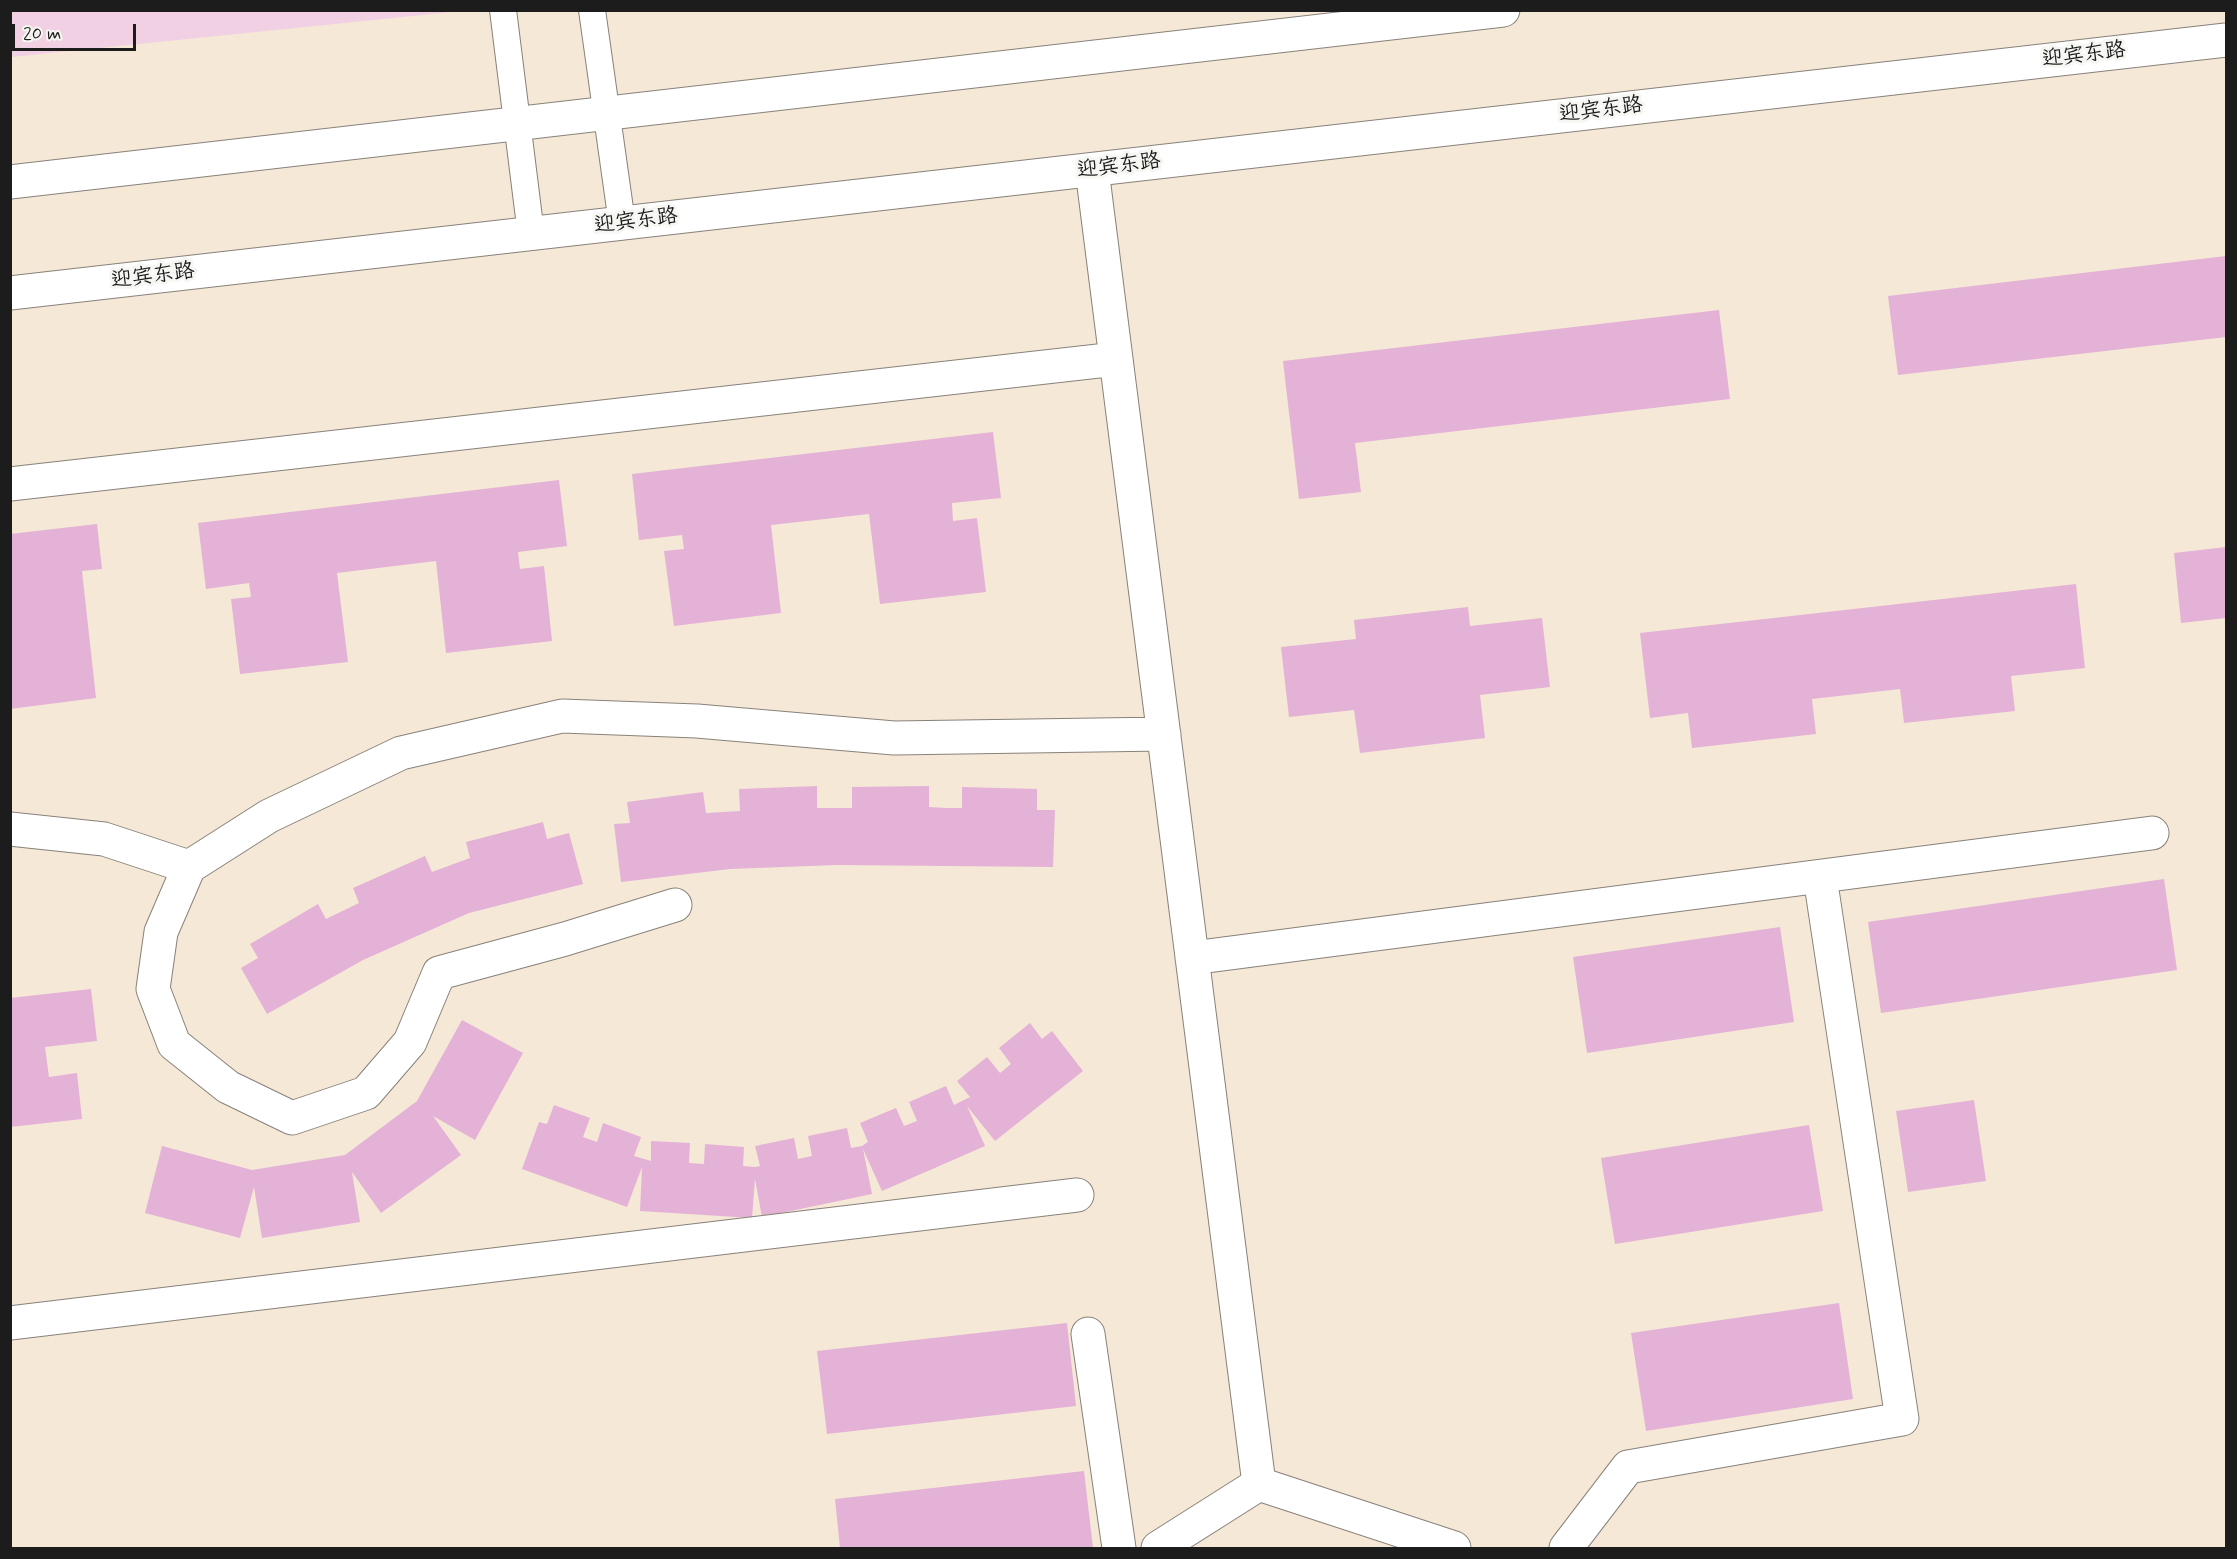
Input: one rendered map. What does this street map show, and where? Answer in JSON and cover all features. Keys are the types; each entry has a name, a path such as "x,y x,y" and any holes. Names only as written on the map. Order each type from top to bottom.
{"main road":[{"path":"10,182 1503,10"},
{"name":"迎宾东路","path":"10,293 2226,40"},
{"path":"1092,170 1259,1484"},
{"path":"10,484 1116,359"},
{"path":"675,905 439,974 410,1042 366,1093 292,1118 228,1087 174,1044 153,989 161,932 189,867 269,816 401,753 562,716 697,721 894,738 1164,735"},
{"path":"10,829 104,839 189,867"},
{"path":"1192,958 2152,833"},
{"path":"1566,1548 1628,1467 1902,1419 1820,877"},
{"path":"10,1323 1077,1195"},
{"path":"1088,1334 1119,1548"},
{"path":"1158,1548 1259,1484"},
{"path":"1259,1484 1454,1548"}],"lane":[{"path":"503,10 531,234"},
{"path":"592,10 622,223"}],"shaded area":[{"path":"11,10 462,10 462,11 11,57"}],"building":[{"path":"2226,256 2226,337 1898,375 1888,296"},
{"path":"1719,310 1730,399 1355,443 1361,492 1299,499 1283,361"},
{"path":"993,432 1001,498 952,503 953,521 977,518 986,592 880,604 869,514 771,525 781,613 674,626 664,551 684,549 682,535 639,540 632,474"},
{"path":"559,480 567,546 518,552 520,569 544,566 552,641 446,653 436,561 337,573 348,662 240,674 231,599 251,597 249,583 206,589 198,523"},
{"path":"97,524 102,569 82,571 96,698 10,709 10,534"},
{"path":"2226,547 2226,618 2181,623 2174,553"},
{"path":"2076,584 2085,668 2011,676 2015,711 1904,723 1900,689 1812,699 1816,734 1692,748 1688,713 1650,718 1640,633"},
{"path":"1468,607 1470,626 1542,618 1550,687 1480,695 1485,738 1360,753 1354,710 1289,717 1281,647 1356,639 1354,620"},
{"path":"817,786 817,808 852,808 852,787 929,786 929,807 947,808 962,808 962,787 1037,789 1037,810 1055,810 1053,867 837,865 730,869 621,882 614,824 630,823 627,802 703,792 706,813 740,811 739,789"},
{"path":"543,822 547,839 569,833 583,884 469,913 363,960 267,1014 241,968 258,958 250,944 318,904 326,919 359,903 353,888 425,856 432,872 470,858 466,842"},
{"path":"2164,879 2177,970 1881,1013 1868,922"},
{"path":"1780,927 1794,1022 1587,1053 1573,957"},
{"path":"91,989 97,1041 45,1047 49,1077 77,1073 82,1119 10,1127 10,998"},
{"path":"462,1020 523,1053 475,1140 433,1116 461,1155 381,1213 352,1172 360,1222 262,1238 254,1187 240,1238 145,1213 162,1146 252,1170 345,1155 417,1101"},
{"path":"1030,1023 1042,1039 1052,1031 1083,1071 995,1141 967,1106 985,1146 882,1191 863,1149 872,1194 762,1217 755,1179 752,1218 640,1211 642,1167 627,1207 522,1169 539,1122 547,1124 554,1105 590,1118 583,1137 597,1142 603,1123 641,1137 634,1156 651,1161 651,1141 690,1143 689,1163 704,1164 705,1144 744,1147 743,1166 755,1167 760,1166 755,1146 794,1138 798,1159 812,1156 808,1136 847,1128 851,1148 862,1146 868,1142 860,1123 896,1108 904,1126 917,1121 909,1102 946,1086 954,1105 970,1097 957,1081 987,1057 1000,1073 1011,1064 999,1048"},
{"path":"1974,1100 1986,1181 1908,1192 1896,1111"},
{"path":"1809,1125 1823,1211 1615,1244 1601,1158"},
{"path":"1839,1303 1853,1399 1646,1431 1631,1333"},
{"path":"1067,1323 1076,1406 827,1434 817,1351"},
{"path":"1084,1471 1093,1548 840,1548 835,1499"}]}
